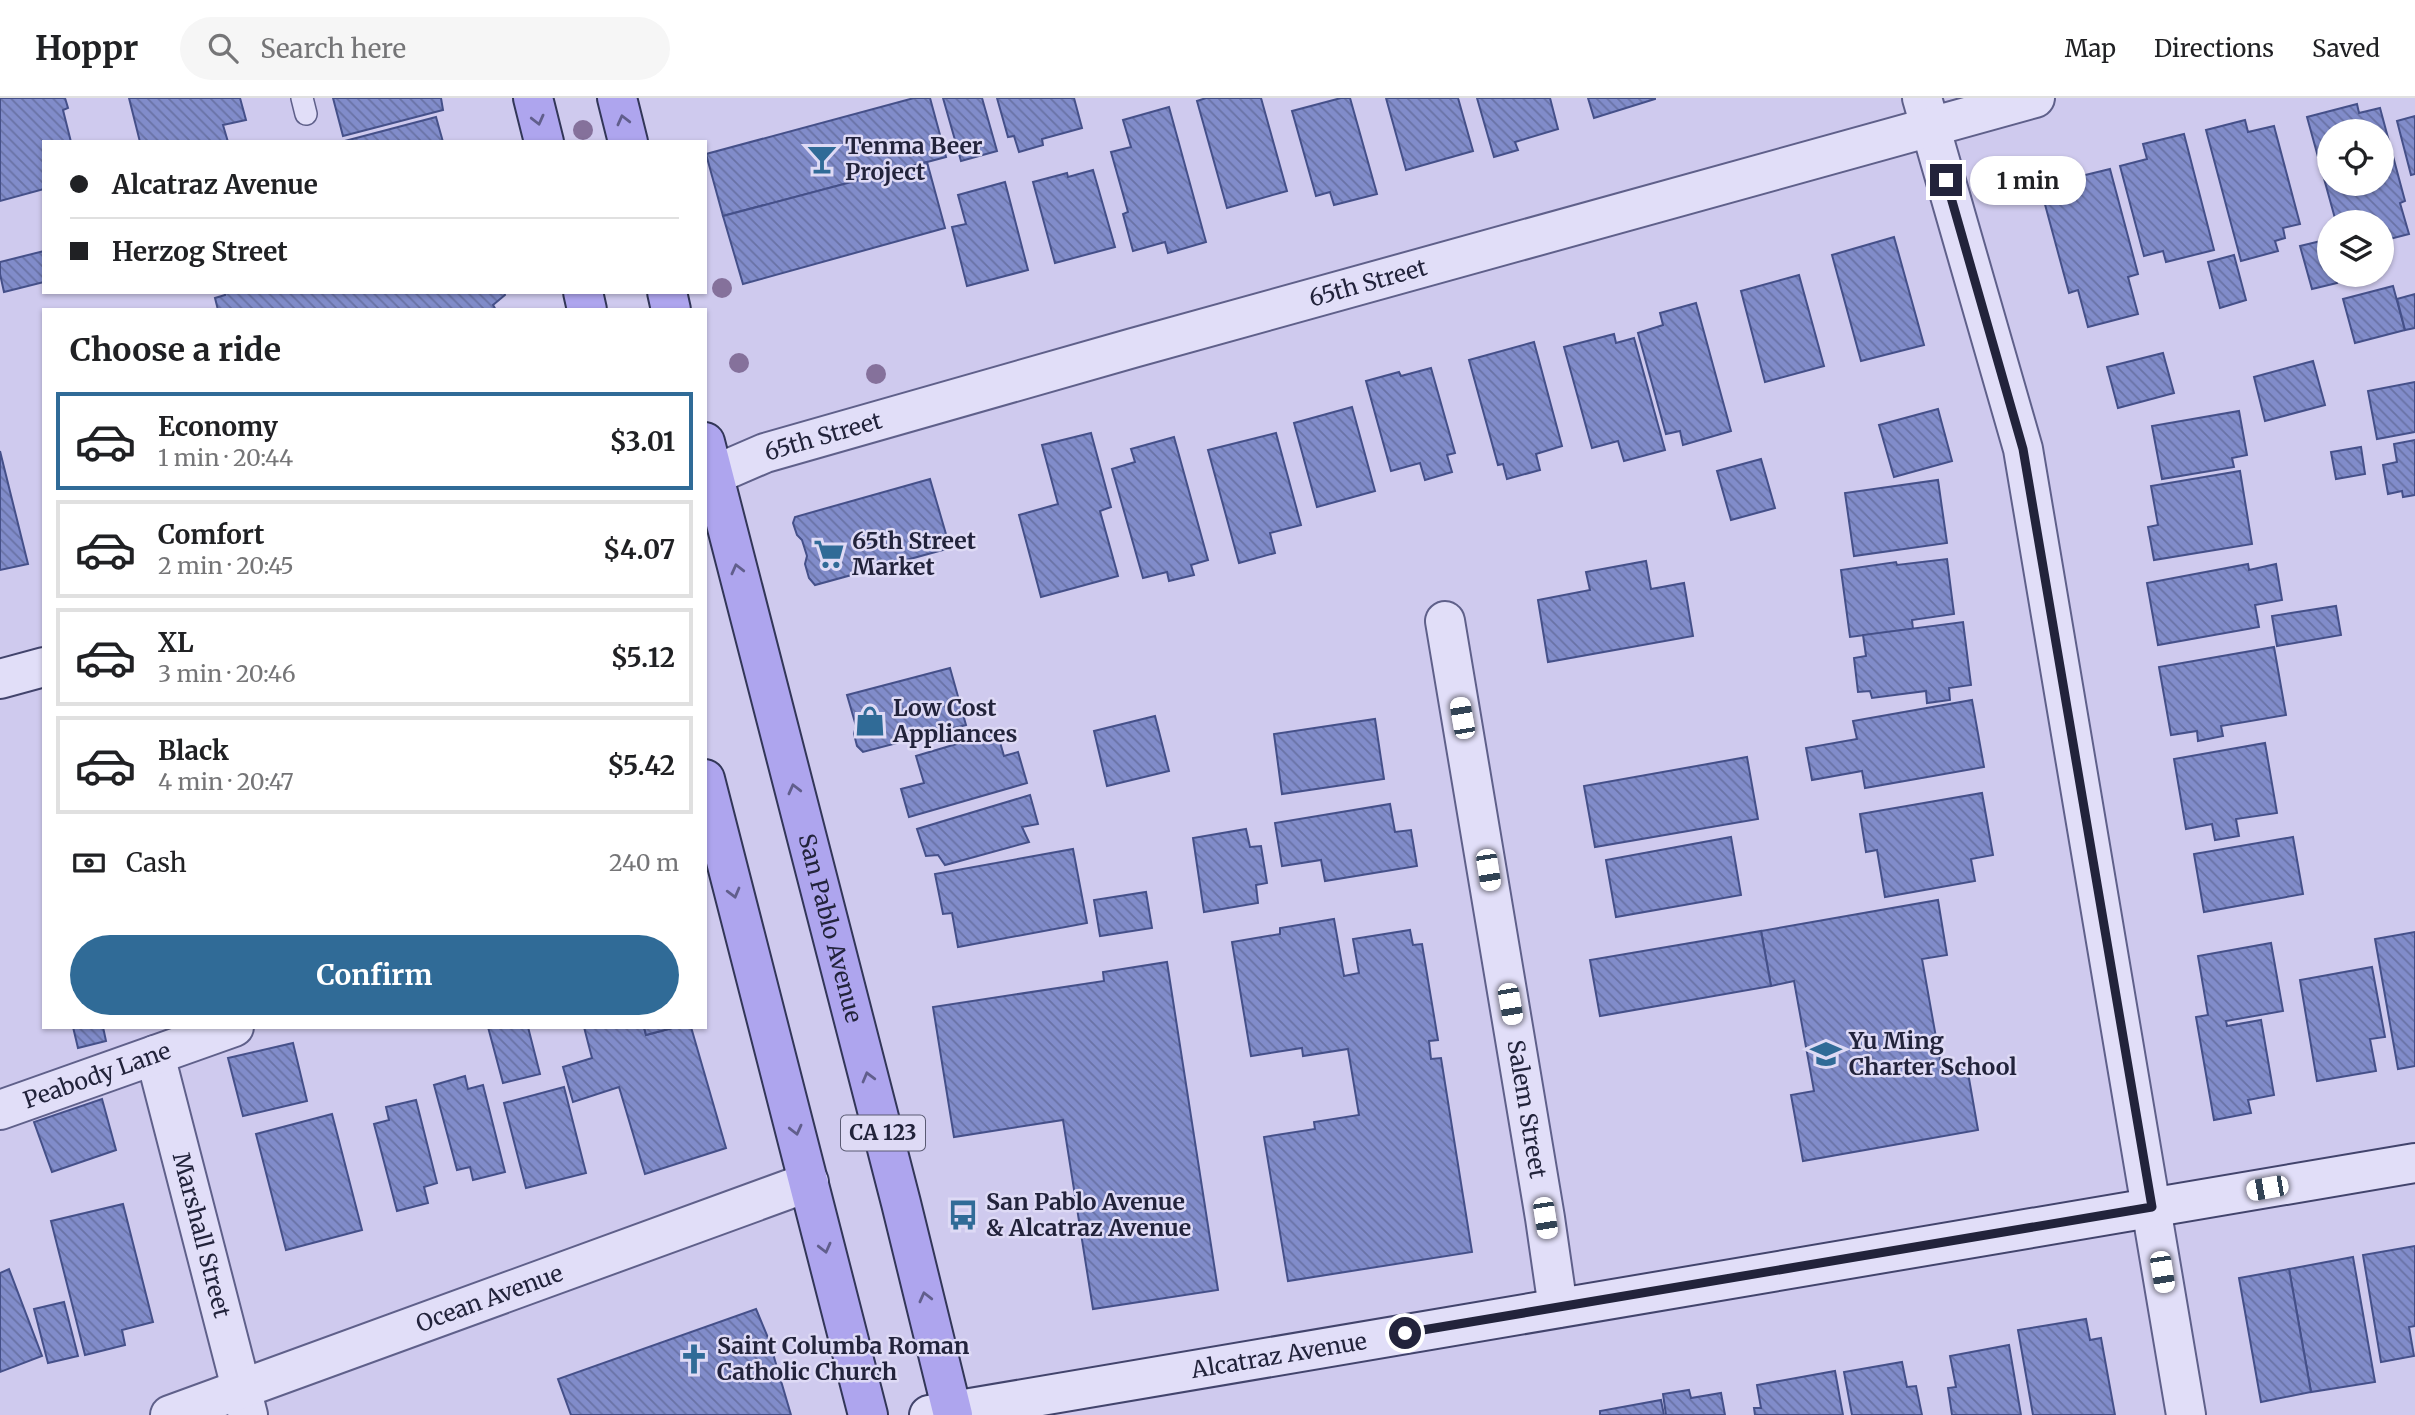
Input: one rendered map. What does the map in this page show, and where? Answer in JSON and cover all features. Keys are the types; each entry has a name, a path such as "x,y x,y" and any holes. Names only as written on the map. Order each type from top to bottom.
{"main road":[{"path":"533,98 544,140"},
{"path":"617,98 628,140"},
{"name":"San Pablo Avenue","path":"708,465 945,1414"},
{"path":"707,795 715,858 809,1182 868,1415"}],"street":[{"name":"65th Street","path":"708,465 765,453 1926,112 2035,98"},
{"path":"1926,112 2023,449 2186,1415"},
{"name":"Salem Street","path":"1445,621 1558,1308"},
{"path":"0,679 42,668"},
{"name":"Peabody Lane","path":"0,1110 228,1029"},
{"name":"Marshall Street","path":"155,1055 244,1402"},
{"name":"Alcatraz Avenue","path":"945,1414 2415,1163"},
{"name":"Ocean Avenue","path":"170,1415 244,1402 809,1182"}],"building":[{"path":"0,98 65,98 68,108 63,110 70,140 42,140 42,190 0,201"},
{"path":"129,98 240,98 246,120 223,125 227,140 140,140"},
{"path":"333,98 441,98 443,110 343,136"},
{"name":"Tenma Beer Project","path":"914,98 930,98 946,157 723,216 707,154"},
{"path":"943,98 982,98 997,151 961,161"},
{"path":"997,98 1074,98 1082,128 1042,139 1043,145 1019,152 1014,136 1008,137"},
{"path":"1206,98 1261,98 1287,191 1227,208 1197,101"},
{"path":"1350,98 1377,194 1334,205 1330,192 1316,196 1292,111"},
{"path":"1386,98 1458,98 1473,151 1406,170"},
{"path":"1477,98 1550,98 1558,129 1515,142 1518,150 1494,157"},
{"path":"1588,98 1655,98 1655,99 1594,118"},
{"path":"2357,104 2359,113 2380,108 2383,119 2317,119 2317,153 2307,117"},
{"path":"1169,107 1206,242 1168,253 1165,242 1133,251 1123,214 1128,212 1111,152 1131,147 1123,120"},
{"path":"2415,116 2415,174 2411,175 2397,121"},
{"path":"436,117 442,140 349,140"},
{"path":"2245,120 2248,132 2274,126 2300,224 2283,228 2285,238 2275,241 2278,251 2241,261 2206,130"},
{"path":"2184,134 2214,250 2166,262 2163,251 2144,256 2120,166 2147,159 2143,144"},
{"path":"2394,160 2405,201 2400,203 2409,234 2394,238 2394,210 2333,210 2329,196 2394,196"},
{"path":"927,162 945,228 743,284 723,216"},
{"path":"2110,169 2138,274 2128,277 2138,314 2088,327 2078,290 2069,293 2040,186"},
{"path":"1093,170 1115,247 1055,263 1033,182 1067,173 1068,177"},
{"path":"1005,182 1028,270 967,286 952,227 966,224 958,195"},
{"path":"1894,237 1924,345 1861,361 1832,255"},
{"path":"2317,242 2317,287 2320,287 2312,289 2300,246"},
{"path":"42,252 42,282 4,292 0,262"},
{"path":"2234,255 2246,300 2220,308 2208,262"},
{"path":"1799,275 1824,366 1765,382 1741,291"},
{"path":"2393,287 2405,330 2355,343 2343,299"},
{"path":"2415,294 2415,328 2405,330 2397,299"},
{"path":"225,295 505,295 493,305 495,308 218,308 215,298"},
{"path":"1696,303 1731,431 1683,445 1680,431 1666,434 1638,333 1663,325 1660,313"},
{"path":"1614,334 1616,343 1634,338 1665,450 1624,461 1618,441 1592,448 1564,347"},
{"path":"1534,342 1562,446 1536,454 1540,470 1507,479 1503,464 1498,465 1469,360"},
{"path":"2163,353 2174,393 2118,408 2107,367"},
{"path":"2313,361 2325,405 2265,421 2254,377"},
{"path":"1431,368 1455,453 1447,455 1452,472 1425,480 1420,463 1391,471 1366,381 1399,372 1401,376"},
{"path":"2415,382 2415,432 2377,439 2368,391"},
{"path":"1352,407 1375,491 1317,507 1294,423"},
{"path":"1938,409 1952,461 1894,477 1879,425"},
{"path":"2239,411 2247,455 2232,458 2234,467 2162,479 2152,426"},
{"path":"1091,433 1111,507 1100,511 1118,576 1041,597 1019,515 1058,504 1042,445"},
{"path":"1276,433 1301,525 1270,533 1275,553 1239,563 1208,450"},
{"path":"1174,437 1208,560 1191,565 1194,575 1169,581 1167,572 1143,578 1112,469 1135,462 1131,449"},
{"path":"2415,440 2415,495 2403,497 2402,491 2388,494 2383,465 2397,462 2394,444"},
{"path":"2361,447 2365,474 2336,479 2331,452"},
{"path":"0,451 28,564 0,570"},
{"path":"1761,459 1775,508 1731,520 1717,471"},
{"path":"2240,471 2252,544 2154,560 2148,527 2158,525 2151,486"},
{"path":"930,479 950,548 815,585 809,578 805,564 807,556 793,523 795,517"},
{"path":"1938,480 1947,543 1854,556 1845,493"},
{"path":"1947,559 1954,614 1912,620 1913,629 1850,637 1841,570 1896,562 1897,565"},
{"path":"1646,561 1651,589 1684,583 1693,636 1548,662 1538,600 1590,590 1586,572"},
{"path":"2248,564 2249,570 2276,564 2282,600 2255,605 2259,627 2158,645 2147,583"},
{"path":"2336,606 2341,635 2277,646 2272,616"},
{"path":"1963,622 1971,685 1949,688 1950,700 1927,703 1926,691 1872,698 1870,691 1858,692 1854,658 1866,656 1863,635"},
{"path":"2274,647 2286,715 2221,726 2223,736 2198,741 2197,731 2171,735 2159,667"},
{"path":"950,668 966,725 863,752 857,746 854,734 856,726 847,695"},
{"path":"1972,700 1984,767 1865,788 1862,771 1812,780 1806,748 1857,739 1853,721"},
{"path":"1155,716 1169,771 1107,786 1094,731"},
{"path":"1375,719 1384,779 1282,794 1274,734"},
{"path":"997,732 1004,756 1018,752 1027,783 909,817 901,789 924,783 916,756"},
{"path":"2265,743 2277,813 2236,819 2239,836 2215,840 2212,824 2186,829 2174,759"},
{"path":"1747,757 1758,819 1595,847 1584,786"},
{"path":"1982,793 1993,855 1971,859 1975,881 1885,897 1877,850 1866,852 1860,814"},
{"path":"1030,795 1038,824 1022,827 1029,842 945,865 938,855 926,856 917,829"},
{"path":"1390,804 1395,832 1411,830 1417,866 1325,881 1321,860 1282,866 1275,823"},
{"path":"1246,829 1250,847 1261,846 1267,883 1256,885 1258,903 1204,912 1193,838"},
{"path":"1731,837 1741,895 1616,917 1606,860"},
{"path":"2293,837 2303,894 2204,912 2194,854"},
{"path":"1073,849 1087,923 958,947 952,913 943,914 935,874"},
{"path":"1146,892 1152,928 1100,936 1094,900"},
{"path":"1938,900 1947,955 1922,959 1942,1071 1967,1067 1978,1130 1803,1161 1791,1095 1814,1091 1794,981 1771,986 1761,931"},
{"path":"1334,919 1344,976 1359,973 1353,939 1410,930 1413,945 1422,944 1438,1040 1429,1041 1431,1059 1441,1058 1472,1252 1288,1281 1264,1137 1315,1129 1314,1122 1359,1115 1348,1049 1303,1056 1302,1048 1251,1056 1232,942 1280,934 1280,928"},
{"path":"1761,931 1771,986 1600,1016 1590,960"},
{"path":"2415,932 2415,1066 2398,1069 2375,939"},
{"path":"2271,943 2283,1011 2226,1021 2227,1026 2261,1020 2274,1095 2248,1100 2251,1113 2214,1120 2196,1017 2208,1015 2198,956"},
{"path":"1167,962 1218,1290 1093,1309 1063,1120 954,1137 933,1007 1104,981 1103,972"},
{"path":"2372,967 2385,1037 2370,1039 2376,1071 2317,1081 2300,980"},
{"path":"73,1029 103,1029 106,1041 78,1048"},
{"path":"489,1029 529,1029 540,1074 503,1083"},
{"path":"585,1029 644,1029 646,1035 668,1029 692,1029 726,1148 645,1174 619,1087 573,1102 563,1067 592,1058"},
{"path":"644,1029 668,1029 646,1035"},
{"path":"293,1043 307,1101 243,1116 228,1058"},
{"path":"465,1076 468,1089 483,1085 505,1172 473,1180 470,1167 457,1170 434,1085"},
{"path":"564,1087 586,1173 526,1188 504,1103"},
{"path":"102,1099 116,1150 52,1172 34,1122"},
{"path":"416,1100 437,1183 424,1187 428,1203 397,1211 374,1124 389,1120 386,1107"},
{"path":"332,1114 362,1230 286,1250 256,1134"},
{"path":"123,1204 153,1322 122,1330 125,1345 85,1355 51,1221"},
{"path":"2415,1246 2415,1326 2409,1327 2414,1356 2381,1362 2363,1255"},
{"path":"2353,1257 2375,1382 2311,1392 2289,1269"},
{"path":"9,1269 42,1356 0,1372 0,1273"},
{"path":"2289,1269 2311,1392 2261,1402 2239,1278"},
{"path":"64,1302 78,1356 48,1363 34,1309"},
{"name":"Saint Columba Roman Catholic Church","path":"756,1309 769,1340 791,1415 571,1415 558,1379"},
{"path":"2086,1319 2090,1340 2101,1338 2115,1415 2033,1415 2018,1330"},
{"path":"2009,1345 2021,1415 1952,1415 1948,1388 1956,1387 1950,1356"},
{"path":"1902,1362 1907,1387 1916,1386 1922,1415 1852,1415 1844,1372"},
{"path":"1835,1371 1843,1415 1755,1415 1754,1408 1761,1408 1757,1385"},
{"path":"1689,1390 1691,1398 1721,1393 1725,1415 1666,1415 1663,1394"},
{"path":"1661,1400 1664,1415 1600,1415 1600,1411"}],"place":[{"name":"Tenma Beer Project","path":"822,159"},
{"name":"65th Street Market","path":"829,554"},
{"name":"Low Cost Appliances","path":"870,721"},
{"name":"Yu Ming Charter School","path":"1826,1054"},
{"name":"San Pablo Avenue & Alcatraz Avenue","path":"963,1215"},
{"name":"Saint Columba Roman Catholic Church","path":"694,1359"}],"route":[{"path":"1405,1333 2152,1207 2023,449 1946,180"}]}
